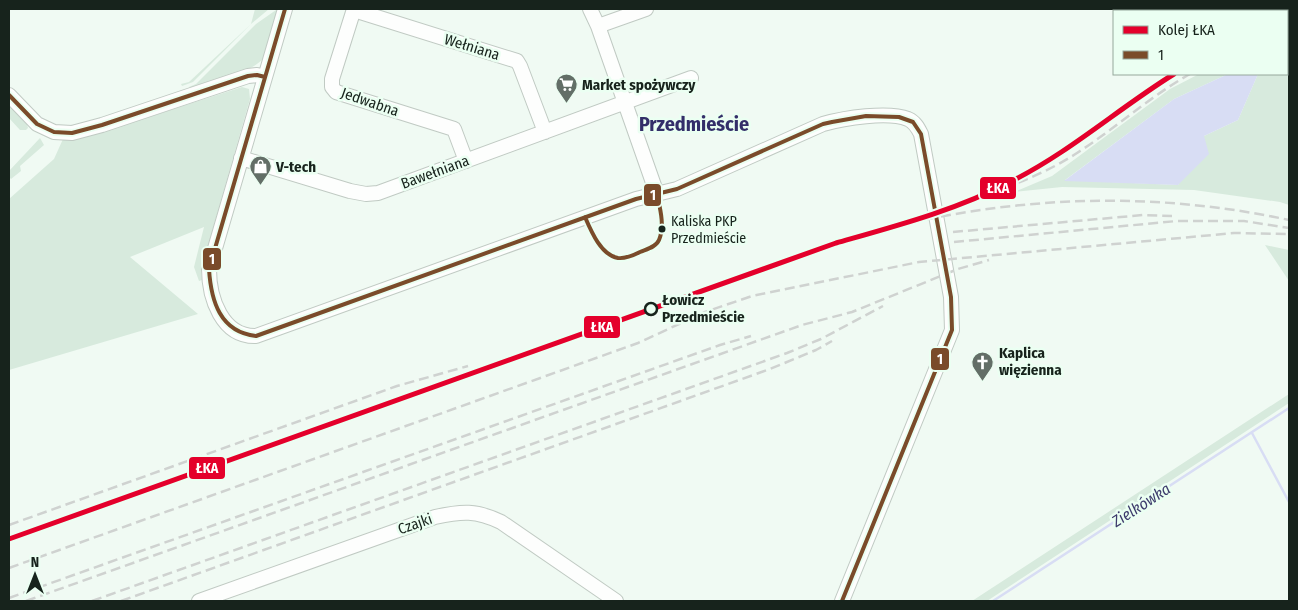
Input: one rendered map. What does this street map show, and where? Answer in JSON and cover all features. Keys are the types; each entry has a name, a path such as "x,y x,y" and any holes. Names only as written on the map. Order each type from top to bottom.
{"street":[{"path":"285,9 210,263 209,276 215,301 227,325 239,334 250,336 266,332 636,199 684,186 823,124 866,116 901,117 915,123 921,134 951,297 952,330 842,601"},
{"name":"Wełniana","path":"354,9 516,61 520,66 544,132"},
{"name":"Jedwabna","path":"354,9 332,79 332,87 336,92 454,129 466,161"},
{"path":"590,9 598,26 657,194"},
{"path":"598,26 646,9"},
{"path":"9,95 37,124 47,130 80,132 248,76 257,75 265,77"},
{"name":"Bawełniana","path":"241,158 350,191 366,194 378,192 691,78"},
{"name":"Czajki","path":"199,601 435,517 457,512 480,513 501,522 616,601"}],"green space":[{"path":"255,9 269,9 251,24"},
{"path":"276,10 278,11 264,58 240,73 191,89 189,87 196,84 256,24"},
{"path":"251,24 193,82 182,86 181,84 189,82"},
{"path":"1288,31 1289,205 1280,202 1194,190 1062,187 1014,192 1052,176 1170,89 1197,75 1226,75 1174,99 1065,180 1178,185 1204,136 1238,120 1258,75 1288,75"},
{"path":"242,87 249,89 250,99 205,256 201,273 202,280 199,281 194,267 204,227 130,257 198,314 9,370 9,199 54,159 63,139 79,138 99,133"},
{"path":"9,104 27,124 28,128 26,130 20,130 9,118"},
{"path":"40,138 44,145 20,166 21,171 11,179 9,171"},
{"path":"1265,245 1289,250 1289,281"},
{"path":"1289,394 1289,403 987,601 972,601"}],"water":[{"path":"1226,75 1258,75 1238,120 1204,136 1209,154 1178,185 1064,181 1174,99"}],"waterway":[{"name":"Zielkówka","path":"993,601 1289,408"},
{"path":"1252,433 1289,502"}],"railway":[{"path":"962,203 1050,169 1091,143 1188,75"},
{"path":"897,226 995,208 1093,201 1142,201 1191,205 1289,220"},
{"path":"953,232 1143,215 1172,216"},
{"path":"954,242 1177,221 1244,221 1289,228"},
{"path":"9,568 638,343 705,312 752,296 919,262 1234,233 1289,234"},
{"path":"26,601 802,325 852,312 958,269 989,260"},
{"path":"92,601 787,353 821,339 883,306"},
{"path":"9,598 720,345 751,336"},
{"path":"121,601 770,369 816,350 832,341"},
{"path":"9,525 397,386 468,366"}],"rail line":[{"name":"ŁKA","path":"9,539 836,243 926,217 970,201 1012,181 1054,157 1172,75"}],"transit line":[{"name":"1","path":"285,9 209,269 212,292 220,313 234,328 256,336 636,199 677,189 823,124 866,116 899,117 913,122 921,134 951,297 952,330 842,601"},
{"name":"1","path":"9,95 37,124 54,132 72,133 102,125 248,76 257,75 265,77"},
{"name":"1","path":"585,217 597,242 612,256 624,258 654,246 658,242 662,223 657,194"}],"place":[{"name":"Market spożywczy","path":"566,104"},
{"name":"V-tech","path":"260,186"},
{"name":"Kaliska PKP Przedmieście","path":"662,229"},
{"name":"Łowicz Przedmieście","path":"651,309"},
{"name":"Kaplica więzienna","path":"983,381"}],"district":[{"name":"Przedmieście","path":"694,124"}]}
